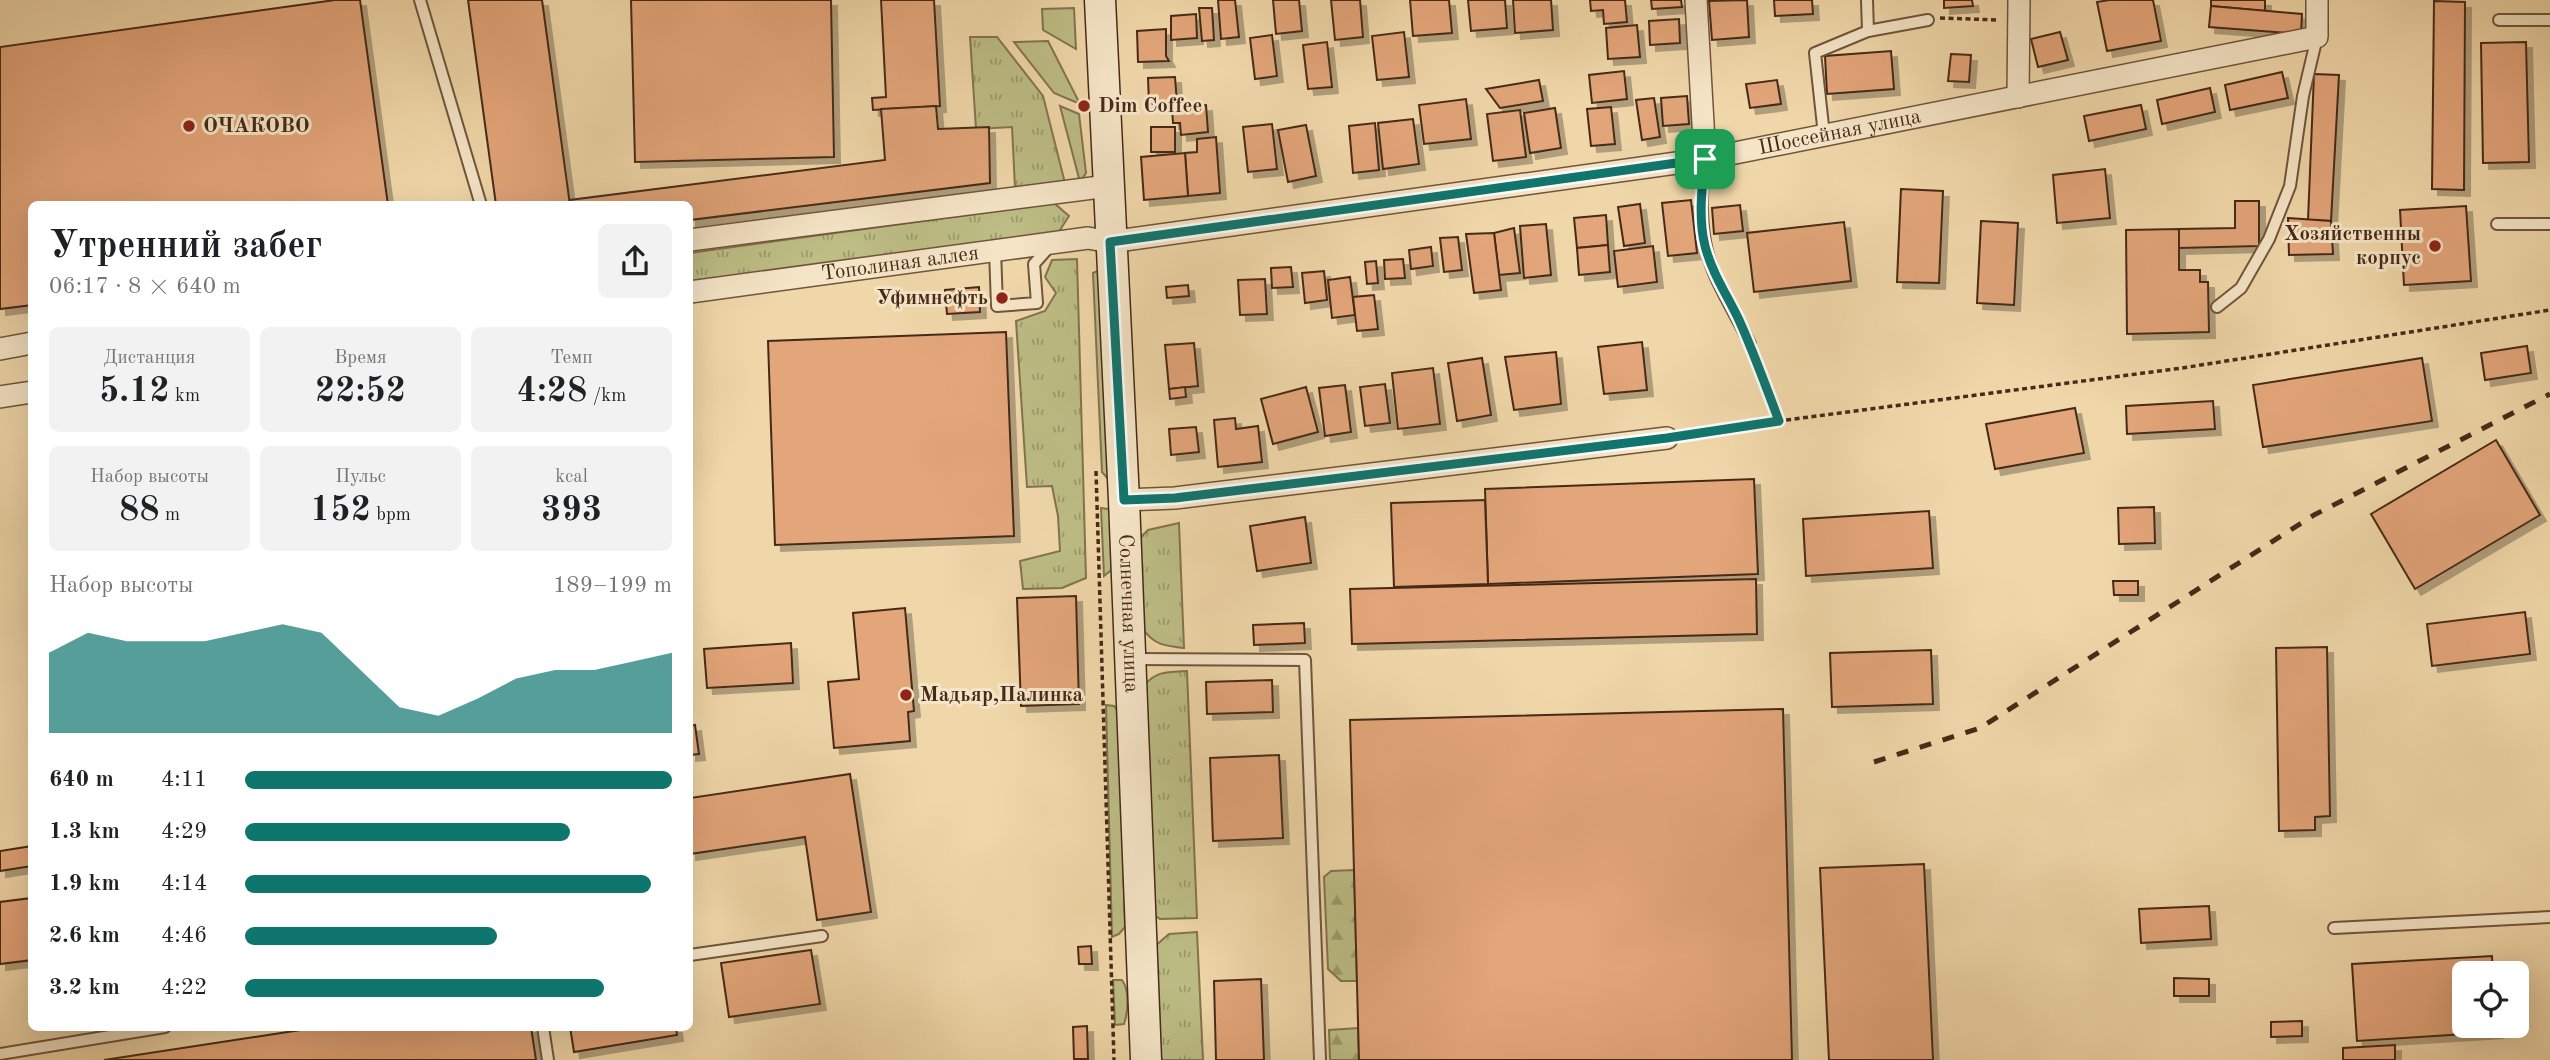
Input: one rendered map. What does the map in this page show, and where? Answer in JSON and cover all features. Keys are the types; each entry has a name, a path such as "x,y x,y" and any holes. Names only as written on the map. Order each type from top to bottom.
{"main road":[{"name":"Солнечная улица","path":"1100,0 1124,500 1146,1060"}],"street":[{"path":"1696,0 1705,159"},
{"path":"2317,0 2317,37"},
{"path":"2018,97 2019,10"},
{"name":"Шоссейная улица","path":"1110,242 1705,159 2317,37"},
{"path":"693,240 1108,186"},
{"name":"Тополиная аллея","path":"693,292 1054,242 1088,238 1110,242"},
{"path":"0,349 28,344"},
{"path":"0,397 28,393"},
{"path":"1124,500 1175,498 1667,438"}],"lane":[{"path":"420,0 480,201"},
{"path":"1867,0 1868,31"},
{"path":"1824,135 1815,53 1868,31 1928,20"},
{"path":"2499,20 2550,20"},
{"path":"2217,307 2241,288 2269,239 2290,186 2304,96 2317,37"},
{"path":"1705,159 1700,196 1704,244 1717,281 1750,345"},
{"path":"2497,225 2550,224"},
{"path":"995,250 998,306 1037,303 1034,264 1054,242"},
{"path":"1130,659 1305,660 1320,1060"},
{"path":"2334,928 2550,917"},
{"path":"693,955 822,936"},
{"path":"0,1054 141,1031"},
{"path":"544,1031 548,1060"}],"path":[{"path":"1928,20 2019,10"},
{"path":"1667,438 2182,368 2550,310"},
{"path":"1750,345 1779,421"},
{"path":"1096,459 1114,1060"}],"green space":[{"path":"1074,8 1076,49 1043,30 1042,9"},
{"path":"970,37 997,37 1043,96 1065,183 1015,188 1012,127 976,129"},
{"path":"1048,41 1080,104 1054,93 1014,42"},
{"path":"1060,106 1079,114 1086,173 1080,182"},
{"path":"1054,203 1069,216 1058,233 693,285 693,253"},
{"path":"1077,259 1086,578 1062,588 1023,589 1020,561 1060,551 1058,516 1052,486 1027,487 1016,321 1045,311 1056,293 1045,277 1052,260"},
{"path":"1100,270 1109,480 1102,472 1093,273"},
{"path":"1101,508 1108,509 1114,516 1114,568 1104,576"},
{"path":"1179,523 1184,648 1160,644 1143,629 1139,539 1148,530"},
{"path":"1187,671 1197,918 1160,919 1151,913 1143,687 1157,675"},
{"path":"1106,705 1114,706 1119,712 1125,927 1112,937"},
{"path":"1354,870 1357,981 1341,981 1328,969 1324,877 1331,871"},
{"path":"1197,932 1203,1060 1160,1060 1154,947 1169,934"},
{"path":"1113,980 1122,980 1125,985 1127,1008 1124,1024 1115,1025"},
{"path":"1358,1028 1359,1060 1330,1060 1329,1030"}],"building":[{"name":"ОЧАКОВО","path":"335,0 360,0 387,201 28,201 28,306 0,309 0,47"},
{"path":"468,0 542,0 569,201 495,201"},
{"path":"631,0 831,0 834,157 635,162"},
{"path":"881,0 934,0 940,106 873,110 872,98 886,97"},
{"path":"1218,0 1235,0 1239,37 1221,39"},
{"path":"1273,0 1299,0 1302,31 1276,34"},
{"path":"1331,0 1360,0 1363,37 1335,40"},
{"path":"1410,0 1449,0 1452,33 1413,36"},
{"path":"1468,0 1505,0 1507,28 1471,31"},
{"path":"1513,0 1551,0 1553,30 1515,33"},
{"path":"1590,0 1625,0 1627,22 1604,24 1603,10 1591,11"},
{"path":"1651,0 1681,0 1682,7 1652,9"},
{"path":"1747,0 1749,37 1712,40 1709,1"},
{"path":"1774,0 1812,0 1813,14 1775,16"},
{"path":"1944,0 1972,0 1973,6 1944,8"},
{"path":"2153,0 2161,41 2107,51 2097,2"},
{"path":"2211,0 2265,0 2265,11 2211,6"},
{"path":"2434,1 2465,2 2464,190 2432,189"},
{"path":"2211,6 2302,14 2301,34 2209,27"},
{"path":"1199,8 1212,8 1214,40 1202,41"},
{"path":"1196,14 1197,38 1171,40 1171,16"},
{"path":"1679,19 1680,43 1650,45 1649,21"},
{"path":"1637,25 1640,57 1608,59 1606,28"},
{"path":"1166,29 1166,56 1169,61 1138,62 1137,31"},
{"path":"1404,32 1409,77 1377,80 1372,36"},
{"path":"2060,32 2068,60 2038,67 2031,39"},
{"path":"1272,35 1277,76 1255,79 1250,38"},
{"path":"1327,42 1332,87 1308,89 1303,45"},
{"path":"2526,42 2529,162 2483,163 2481,43"},
{"path":"1891,51 1894,89 1827,94 1825,56"},
{"path":"1951,54 1971,55 1969,82 1948,81"},
{"path":"1624,71 1627,99 1592,103 1589,75"},
{"path":"2282,72 2288,98 2230,110 2225,85"},
{"path":"2314,74 2339,75 2331,221 2308,220"},
{"path":"1175,77 1177,103 1149,104 1148,78"},
{"path":"1539,80 1543,101 1500,108 1486,89"},
{"path":"1777,80 1781,104 1750,108 1746,84"},
{"path":"2210,88 2215,112 2162,124 2157,100"},
{"path":"1687,96 1689,124 1663,126 1661,98"},
{"path":"1654,98 1660,137 1642,140 1636,100"},
{"path":"1466,99 1471,139 1424,144 1419,105"},
{"path":"1206,105 1208,132 1181,135 1180,123 1173,123 1172,108"},
{"path":"2141,105 2146,129 2089,141 2084,116"},
{"path":"936,106 938,129 989,127 990,183 693,220 693,201 570,201 885,160 881,109"},
{"path":"1611,107 1615,144 1591,146 1587,109"},
{"path":"1555,108 1561,148 1530,153 1524,113"},
{"path":"1520,110 1526,157 1493,161 1487,114"},
{"path":"1413,119 1419,164 1383,169 1378,123"},
{"path":"1375,123 1379,170 1353,173 1349,126"},
{"path":"1272,124 1277,169 1248,172 1243,127"},
{"path":"1306,125 1316,176 1288,182 1278,130"},
{"path":"1151,127 1175,127 1175,152 1151,152"},
{"path":"1216,137 1220,193 1188,196 1185,153 1197,152 1197,139"},
{"path":"1185,153 1188,196 1144,200 1141,157"},
{"path":"2105,169 2110,218 2057,223 2053,175"},
{"path":"1901,189 1943,191 1939,283 1897,282"},
{"path":"1691,200 1697,253 1668,256 1662,203"},
{"path":"2235,201 2259,201 2259,246 2179,248 2179,229 2235,228"},
{"path":"1640,204 1645,243 1624,246 1618,207"},
{"path":"1740,205 1743,231 1714,234 1712,208"},
{"name":"Хозяйственны корпус","path":"2466,206 2471,281 2404,285 2400,210"},
{"path":"1606,215 1608,245 1577,248 1574,218"},
{"path":"2288,218 2331,221 2333,254 2289,255"},
{"path":"1981,221 2018,223 2014,305 1977,303"},
{"path":"1844,222 1851,281 1754,292 1747,233"},
{"path":"1546,224 1551,275 1524,278 1520,226"},
{"path":"1514,228 1520,273 1499,275 1494,233"},
{"path":"2179,229 2179,270 2200,270 2200,282 2208,282 2209,332 2127,334 2126,230"},
{"path":"1494,233 1501,290 1474,293 1466,234"},
{"path":"1458,237 1462,270 1444,272 1440,238"},
{"path":"1608,245 1610,272 1579,275 1577,248"},
{"path":"1653,246 1657,282 1618,287 1614,251"},
{"path":"1431,247 1433,266 1411,269 1409,250"},
{"path":"1403,259 1405,278 1385,279 1384,260"},
{"path":"1376,261 1378,283 1367,284 1365,262"},
{"path":"1291,267 1293,287 1272,288 1271,268"},
{"path":"1324,271 1327,300 1305,303 1302,273"},
{"path":"1350,277 1355,315 1332,318 1328,280"},
{"path":"1265,279 1267,314 1240,315 1238,280"},
{"path":"1188,285 1189,296 1167,298 1166,287"},
{"path":"979,287 980,312 947,314 945,290"},
{"path":"1374,295 1378,329 1357,331 1353,297"},
{"path":"1006,332 1014,536 775,545 768,341"},
{"path":"1642,342 1647,390 1604,394 1598,347"},
{"path":"1194,343 1198,386 1169,389 1165,345"},
{"path":"2527,346 2531,373 2485,380 2481,353"},
{"path":"1556,352 1561,404 1514,410 1505,357"},
{"path":"1482,358 1491,415 1457,421 1448,363"},
{"path":"2422,358 2432,421 2263,447 2253,385"},
{"path":"1433,368 1440,424 1398,429 1392,373"},
{"path":"1385,384 1390,423 1365,426 1360,387"},
{"path":"1345,385 1351,432 1325,436 1319,388"},
{"path":"1185,387 1186,397 1170,399 1169,389"},
{"path":"1306,387 1318,432 1273,444 1261,399"},
{"path":"2213,401 2215,429 2127,434 2126,406"},
{"path":"2075,408 2084,453 1995,469 1986,424"},
{"path":"1235,418 1236,429 1258,426 1262,462 1218,467 1214,420"},
{"path":"1196,427 1199,452 1171,455 1169,429"},
{"path":"2496,440 2540,515 2415,589 2371,514"},
{"path":"1754,479 1758,574 1488,584 1485,489"},
{"path":"1485,500 1488,584 1394,587 1391,503"},
{"path":"2154,507 2155,543 2119,544 2118,508"},
{"path":"1929,511 1933,568 1806,576 1803,519"},
{"path":"1305,517 1311,563 1257,571 1250,526"},
{"path":"1756,579 1757,634 1352,644 1350,589"},
{"path":"2113,581 2138,581 2138,595 2114,595"},
{"path":"1076,596 1079,704 1021,706 1017,598"},
{"path":"905,608 914,711 908,712 910,741 834,748 828,682 859,679 853,613"},
{"path":"2525,612 2530,654 2432,666 2427,624"},
{"path":"1304,623 1305,643 1254,645 1253,625"},
{"path":"791,643 793,683 707,688 704,649"},
{"path":"2327,647 2330,816 2315,817 2315,830 2279,831 2276,648"},
{"path":"1931,650 1933,704 1832,707 1830,653"},
{"path":"1272,680 1273,712 1207,714 1206,682"},
{"path":"1783,709 1792,1060 1359,1060 1350,720"},
{"path":"693,725 699,754 693,755"},
{"path":"1279,755 1283,838 1213,841 1210,758"},
{"path":"850,774 871,912 817,920 805,837 693,854 693,798"},
{"path":"28,847 28,867 0,871 0,851"},
{"path":"1924,864 1933,1060 1829,1060 1820,868"},
{"path":"28,898 28,960 0,964 0,902"},
{"path":"2209,906 2211,939 2141,943 2139,909"},
{"path":"1091,946 1092,964 1079,964 1078,947"},
{"path":"811,950 820,1004 729,1017 721,963"},
{"path":"2492,956 2492,961 2452,961 2452,1035 2357,1041 2352,964"},
{"path":"2174,978 2209,979 2209,996 2174,996"},
{"path":"1261,979 1264,1060 1216,1060 1214,981"},
{"path":"2302,1021 2302,1036 2271,1037 2271,1022"},
{"path":"1087,1026 1088,1059 1074,1059 1073,1027"},
{"path":"294,1031 532,1031 536,1060 104,1060"},
{"path":"571,1031 676,1031 677,1035 574,1052"},
{"path":"2395,1045 2395,1060 2343,1060 2343,1048"}],"railway":[{"path":"1874,762 1980,728 2314,515 2550,394"}],"place":[{"name":"Dim Coffee","path":"1084,106"},
{"name":"ОЧАКОВО","path":"189,126"},
{"name":"Хозяйственны корпус","path":"2435,246"},
{"name":"Уфимнефть","path":"1002,298"},
{"name":"Мадьяр,Палинка","path":"906,695"}],"route":[{"path":"1705,159 1700,196 1704,244 1717,281 1750,345 1779,421 1667,438 1175,498 1124,500 1110,242 1705,159"}]}
